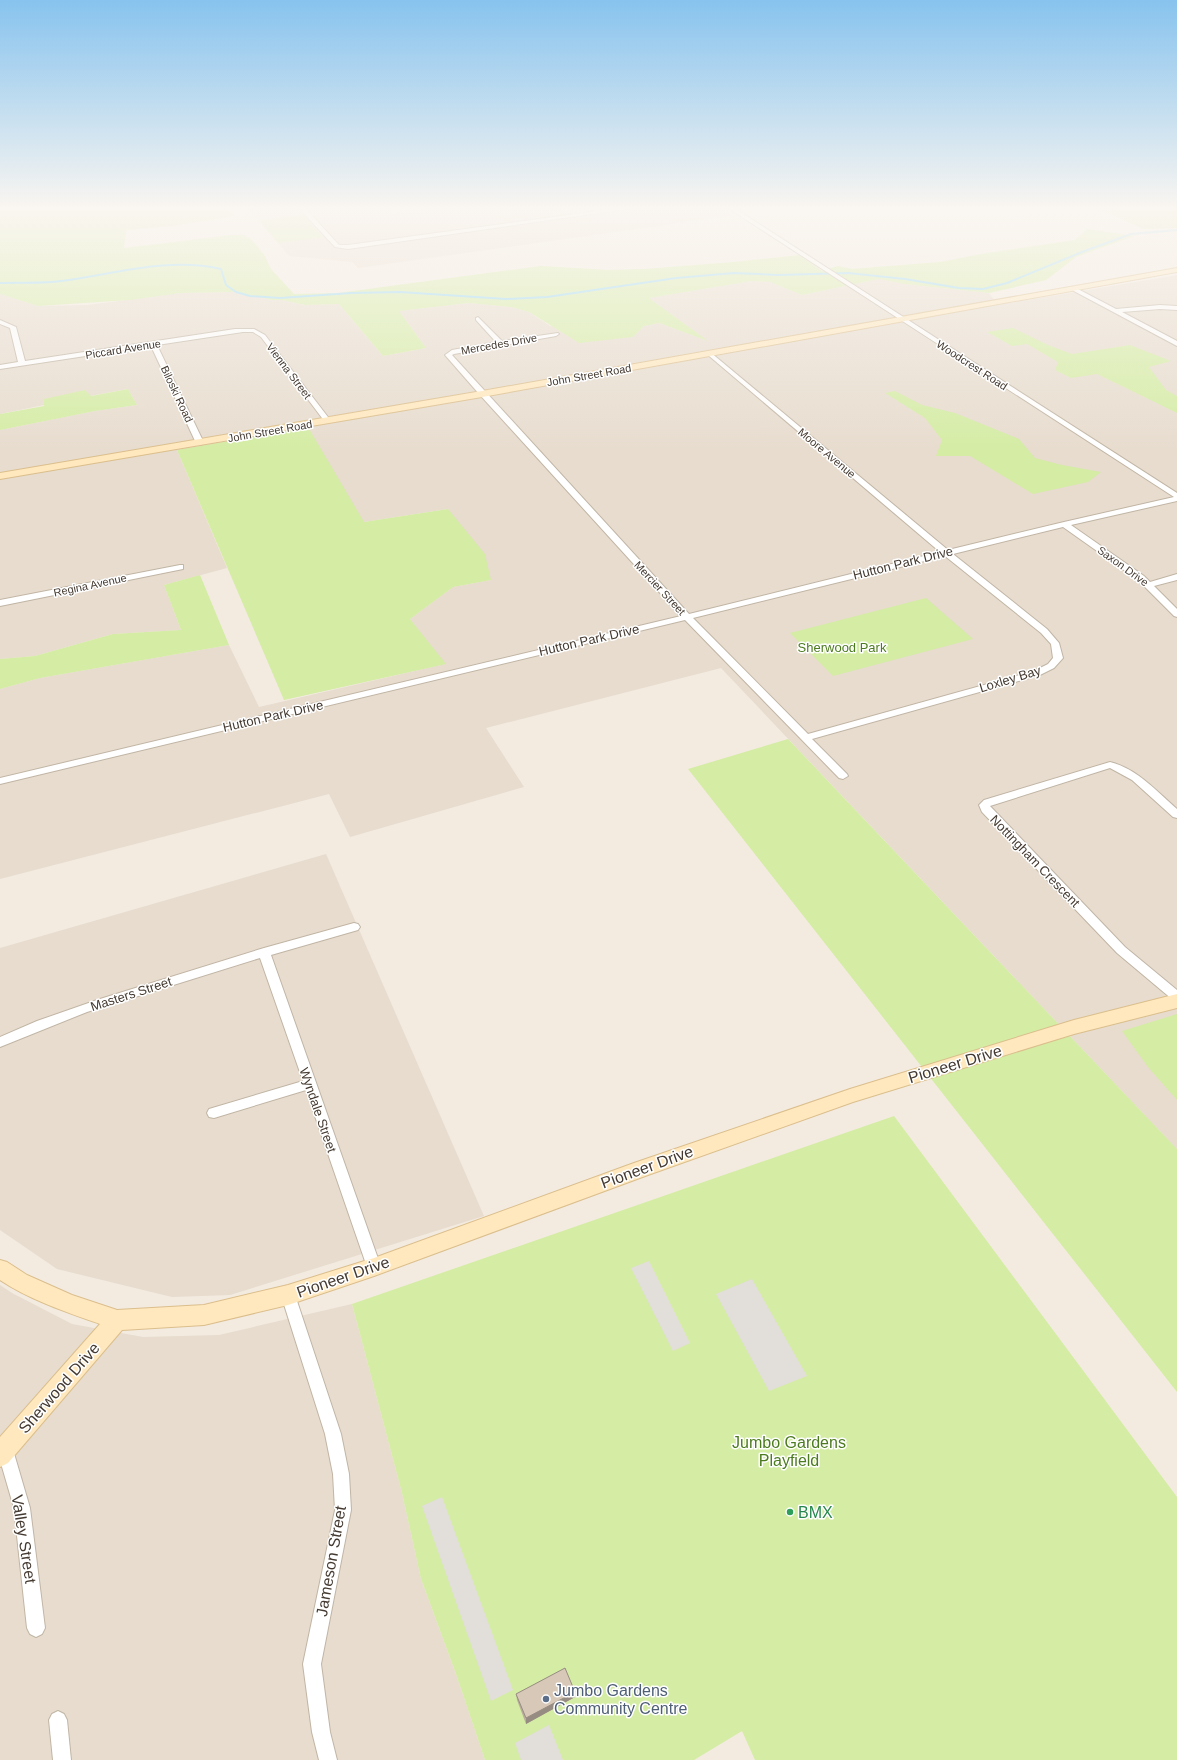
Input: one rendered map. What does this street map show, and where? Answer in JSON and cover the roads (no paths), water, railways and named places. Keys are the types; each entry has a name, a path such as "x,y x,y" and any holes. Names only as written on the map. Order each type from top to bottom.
{"main road":[{"name":"John Street Road","path":"0,476 482,394 1073,288"},
{"name":"Pioneer Drive","path":"117,1320 204,1315 288,1295 374,1267 641,1169 850,1096 1074,1027 1177,1001"},
{"path":"0,1270 20,1282 67,1303 117,1320"},
{"name":"Sherwood Drive","path":"2,1453 117,1320"}],"street":[{"name":"Woodcrest Road","path":"853,288 1177,498"},
{"path":"1074,288 1113,311 1177,344"},
{"path":"1113,311 1160,307 1177,308"},
{"path":"478,319 500,343"},
{"path":"0,322 13,327 22,364"},
{"name":"Piccard Avenue","path":"0,367 246,330"},
{"name":"Vienna Street","path":"246,330 258,331 260,333 327,421"},
{"name":"Mercedes Drive","path":"482,394 448,354 500,343 556,334"},
{"name":"Biloski Road","path":"154,345 200,442"},
{"name":"Moore Avenue","path":"710,354 945,552"},
{"name":"Mercier Street","path":"482,394 687,617 844,776"},
{"name":"Hutton Park Drive","path":"0,781 687,617 945,552 1177,498"},
{"name":"Saxon Drive","path":"1064,524 1148,584 1177,614"},
{"name":"Loxley Bay","path":"806,738 1037,673 1055,662 1058,658 1057,647 1044,631 945,552"},
{"name":"Regina Avenue","path":"0,603 180,567"},
{"path":"1148,584 1177,577"},
{"name":"Nottingham Crescent","path":"1177,815 1128,772 1110,765 988,802 984,806 986,810 1121,950 1177,997"},
{"name":"Masters Street","path":"0,1042 28,1029 106,1001 264,952 354,927"},
{"name":"Wyndale Street","path":"264,952 374,1267"},
{"path":"214,1113 309,1084"},
{"name":"Jameson Street","path":"288,1295 333,1434 340,1474 343,1510 312,1664 321,1732 328,1760"},
{"name":"Valley Street","path":"2,1453 22,1508 36,1628"},
{"path":"58,1720 62,1760"}],"waterway":[{"path":"230,288 236,292 250,296 280,298 351,293 400,292 506,299 547,297 607,288"},
{"path":"962,288 986,288"}],"place":[{"name":"BMX","path":"790,1512"},
{"name":"Jumbo Gardens Community Centre","path":"546,1699"}],"park label":[{"name":"Sherwood Park","path":"842,647"},
{"name":"Jumbo Gardens Playfield","path":"789,1451"}]}
